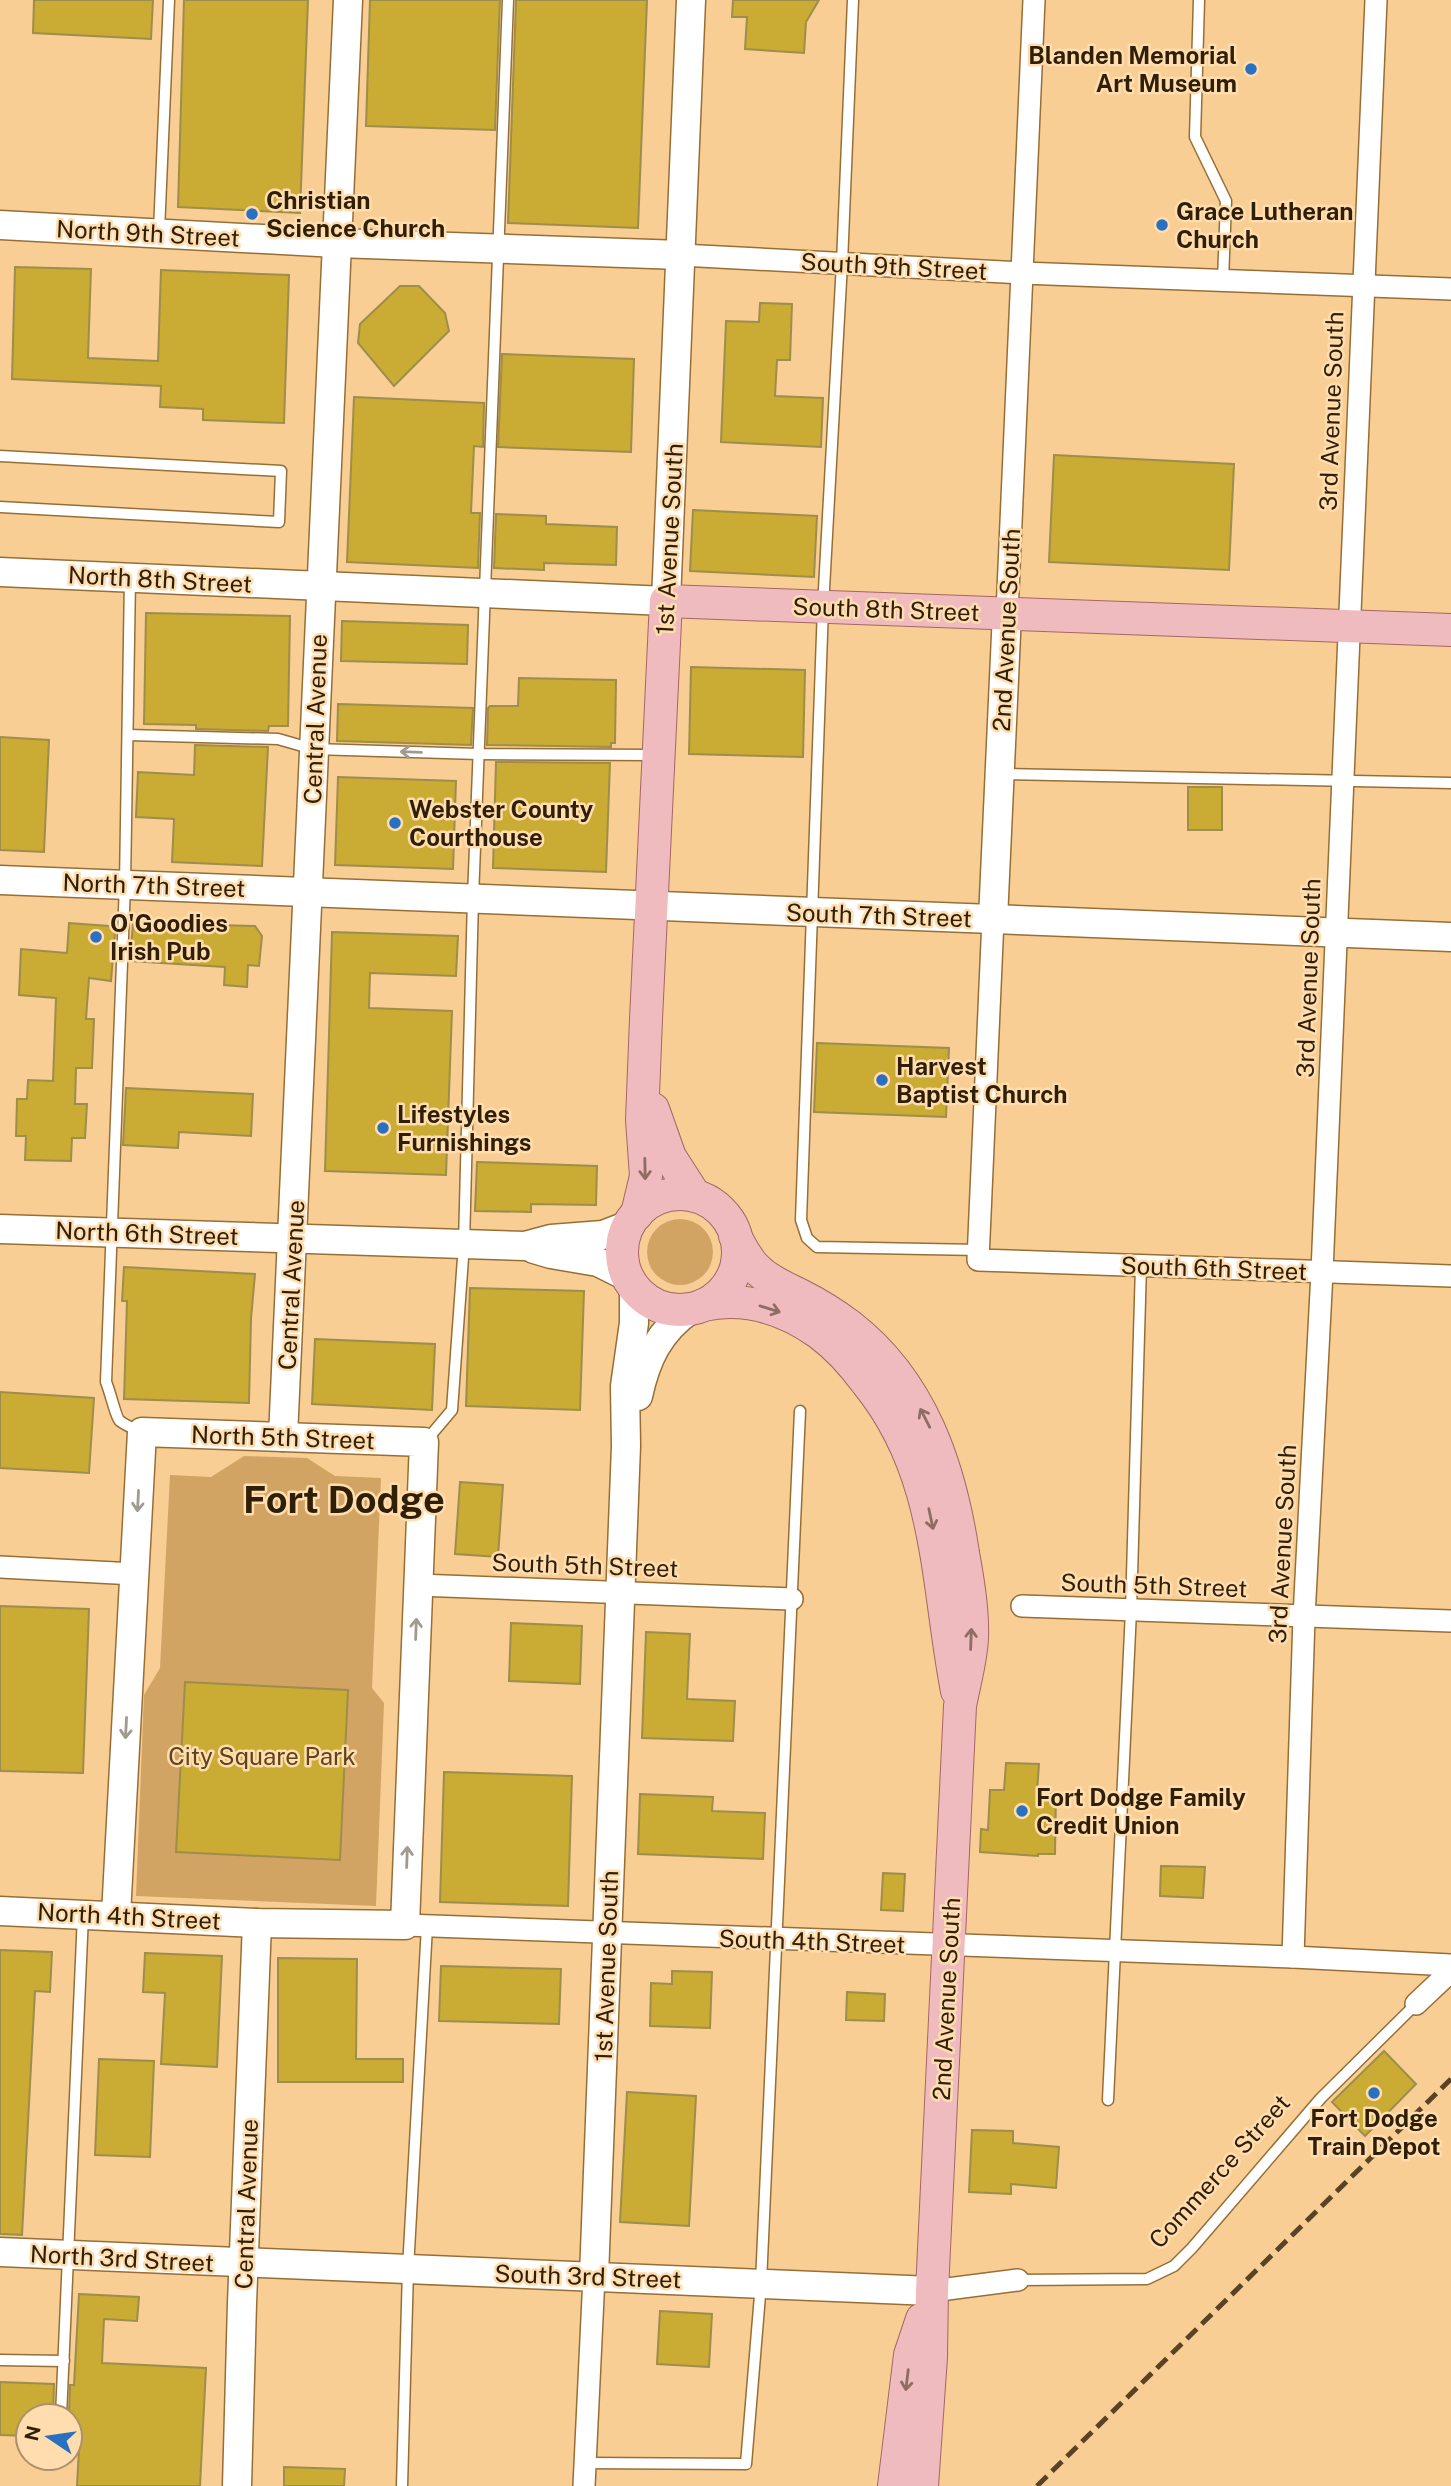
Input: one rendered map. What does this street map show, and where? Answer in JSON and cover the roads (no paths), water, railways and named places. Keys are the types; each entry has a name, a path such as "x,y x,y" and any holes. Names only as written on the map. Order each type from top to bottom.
{"main road":[{"name":"Central Avenue","path":"283,1437 348,0"},
{"name":"1st Avenue South","path":"594,2276 626,1446 625,1386 634,1324 631,1282 622,1252 643,1196 646,1176 642,1129 650,906 666,601 691,0"},
{"name":"North 9th Street","path":"0,225 337,243"},
{"name":"South 9th Street","path":"337,243 681,255"},
{"name":"North 8th Street","path":"0,572 320,587"},
{"name":"South 8th Street","path":"320,587 1451,630"},
{"name":"2nd Avenue South","path":"993,919 1007,613"},
{"name":"North 7th Street","path":"0,880 308,890"},
{"name":"South 7th Street","path":"308,890 1451,937"},
{"name":"1st Avenue South","path":"626,1446 643,1371 655,1345 676,1320 721,1292 734,1271 737,1248 735,1236 724,1214 695,1196 678,1173 661,1137 645,1077"},
{"path":"293,1238 524,1246 551,1239 603,1235 633,1219 659,1198 672,1195 695,1196"},
{"name":"North 6th Street","path":"0,1229 293,1238"},
{"name":"2nd Avenue South","path":"735,1236 747,1258 760,1272 840,1319 875,1349 901,1379 930,1429 953,1498 968,1582 972,1642 960,1706 932,2291"},
{"path":"524,1246 551,1255 598,1262 631,1282 653,1303 665,1308 697,1307"},
{"name":"2nd Avenue South","path":"697,1307 729,1301 755,1304 808,1325 855,1367 897,1425 911,1454 930,1516 949,1652 960,1706"},
{"path":"116,1914 142,1433"},
{"name":"North 5th Street","path":"142,1433 424,1442"},
{"path":"416,1925 418,1585 424,1442"},
{"name":"North 4th Street","path":"0,1911 116,1914 257,1923"},
{"name":"Central Avenue","path":"237,2486 257,1923"},
{"name":"South 4th Street","path":"257,1923 416,1925"},
{"name":"North 3rd Street","path":"0,2252 243,2264"},
{"name":"South 3rd Street","path":"243,2264 932,2291"},
{"path":"903,2485 925,2452 932,2357 932,2291"},
{"path":"903,2485 910,2355 932,2291"}],"street":[{"name":"2nd Avenue South","path":"1007,613 1034,0"},
{"name":"3rd Avenue South","path":"1293,1957 1304,1617 1322,1272 1376,0"},
{"name":"South 9th Street","path":"681,255 1451,289"},
{"name":"2nd Avenue South","path":"978,1255 993,919"},
{"name":"South 6th Street","path":"978,1255 1141,1265 1451,1276"},
{"path":"0,1567 135,1574"},
{"name":"South 5th Street","path":"418,1585 792,1599"},
{"name":"South 5th Street","path":"1022,1606 1451,1621"},
{"name":"South 4th Street","path":"416,1925 1451,1965"},
{"name":"Commerce Street","path":"1416,2004 1451,1971"},
{"name":"1st Avenue South","path":"584,2486 594,2276"},
{"name":"Commerce Street","path":"932,2291 1017,2280"}],"lane":[{"path":"159,233 169,0"},
{"path":"424,1442 452,1410 464,1244 473,898 508,0"},
{"path":"853,0 823,607 801,1220 807,1238 817,1247 978,1255"},
{"path":"1199,0 1195,137 1226,201 1223,281"},
{"path":"0,456 281,471 279,522 0,507"},
{"path":"130,578 125,884 106,1382 114,1402 114,1414 119,1420 142,1433"},
{"path":"128,734 278,739 313,749 479,754 657,755"},
{"path":"999,774 1451,783"},
{"path":"1108,2101 1131,1610 1141,1265"},
{"path":"585,2463 746,2464 761,2283 800,1410"},
{"path":"62,2402 83,1913"},
{"path":"402,2486 416,1925"},
{"name":"Commerce Street","path":"1017,2280 1147,2279 1174,2266 1321,2098 1416,2004"},
{"path":"0,2360 64,2361"}],"railway":[{"path":"1037,2486 1451,2079"}],"place":[{"name":"Blanden Memorial Art Museum","path":"1251,69"},
{"name":"Christian Science Church","path":"252,214"},
{"name":"Grace Lutheran Church","path":"1162,225"},
{"name":"Webster County Courthouse","path":"395,823"},
{"name":"O'Goodies Irish Pub","path":"96,937"},
{"name":"Harvest Baptist Church","path":"882,1080"},
{"name":"Lifestyles Furnishings","path":"383,1128"},
{"name":"Fort Dodge Family Credit Union","path":"1022,1811"},
{"name":"Fort Dodge Train Depot","path":"1374,2093"}],"district":[{"name":"Fort Dodge","path":"344,1499"}],"park label":[{"name":"City Square Park","path":"262,1756"}]}
